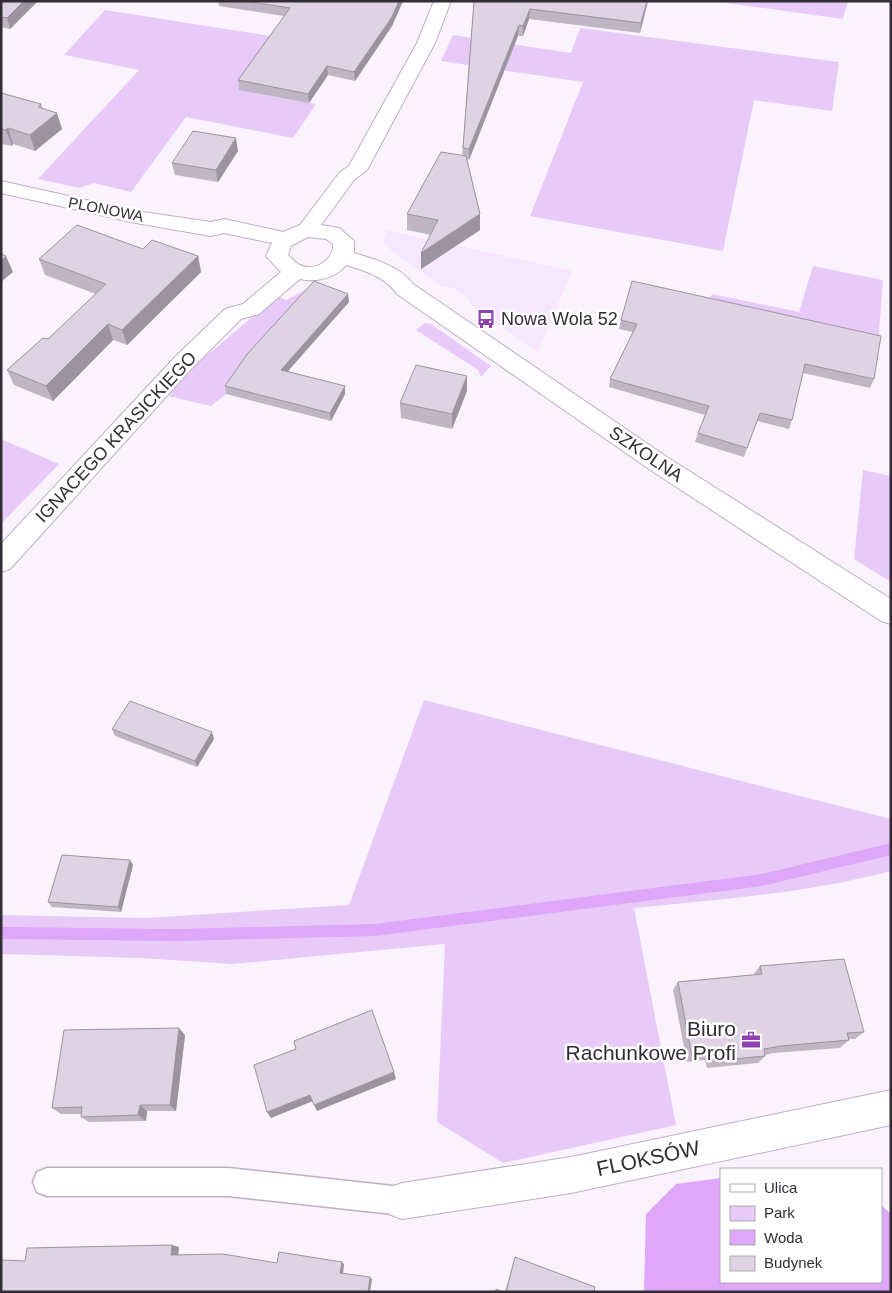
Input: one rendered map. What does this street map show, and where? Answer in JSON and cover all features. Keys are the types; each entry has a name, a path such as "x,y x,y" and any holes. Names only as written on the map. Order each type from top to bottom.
{"street":[{"path":"336,263 345,250 340,220 357,184 357,170 426,43 443,1"},
{"path":"307,230 347,176 357,170"},
{"name":"PLONOWA","path":"1,187 136,217 211,229 214,235 222,239 285,256 316,273 336,263"},
{"path":"307,230 318,230 340,220"},
{"name":"IGNACEGO KRASICKIEGO","path":"1,562 184,362 233,314 251,309 285,256 297,232 307,230"},
{"name":"SZKOLNA","path":"336,263 387,290 405,289 658,463 891,613"},
{"name":"FLOKSÓW","path":"402,1201 571,1175 891,1107"}],"lane":[{"path":"47,1182 228,1182 402,1201"}],"shaded area":[{"path":"387,230 572,271 538,352 471,305 470,300 452,287 442,287 383,244"}],"green space":[{"path":"712,1 848,1 843,19"},
{"path":"105,10 277,37 239,89 316,104 293,138 186,117 131,192 94,183 79,188 38,179 139,70 64,55"},
{"path":"580,28 839,62 832,111 754,100 723,251 530,216 583,82 441,61 453,35 571,53"},
{"path":"813,266 883,280 878,345 706,307 712,294 799,312"},
{"path":"307,289 226,394 211,406 168,396 199,362 277,296 286,300"},
{"path":"425,323 431,324 491,366 481,377 478,370 416,330"},
{"path":"1,439 59,464 1,524"},
{"path":"863,470 891,476 891,582 854,559"},
{"path":"424,700 891,819 891,871 858,879 794,890 634,908 676,1125 503,1163 437,1122 445,944 232,964 140,958 1,954 1,915 145,918 349,905"}],"water":[{"path":"720,1178 720,1283 882,1283 882,1206 891,1214 891,1292 644,1292 646,1214 676,1184"}],"building":[{"path":"1,1 24,1 7,18 1,17"},
{"path":"244,1 399,1 392,17 354,72 327,66 308,94 238,80 290,8"},
{"path":"474,1 647,1 641,23 530,9 523,26 519,25 469,149 463,148"},
{"path":"1,93 41,104 38,107 57,113 30,135 8,128 6,130 1,129"},
{"path":"193,131 236,138 216,170 172,163"},
{"path":"441,152 466,156 480,214 421,253 438,220 407,214"},
{"path":"77,225 143,249 152,240 198,256 122,330 108,324 46,386 7,370 43,338 48,339 106,284 39,259"},
{"path":"1,254 6,256 1,261"},
{"path":"314,281 348,294 281,370 345,386 330,413 225,386 248,353"},
{"path":"632,281 881,336 874,379 805,364 792,420 760,413 747,448 698,433 709,406 610,379 637,324 621,320"},
{"path":"416,365 467,376 452,414 400,403"},
{"path":"130,701 212,732 195,761 112,729"},
{"path":"62,855 130,860 118,907 48,902"},
{"path":"844,959 864,1032 847,1033 849,1040 764,1049 765,1056 713,1061 711,1053 692,1056 678,982 762,974 760,966"},
{"path":"372,1010 394,1072 314,1105 310,1095 267,1112 254,1065 296,1049 294,1041"},
{"path":"179,1028 170,1105 140,1105 138,1115 81,1117 82,1107 52,1108 64,1030"},
{"path":"172,1245 171,1255 223,1254 277,1263 279,1252 342,1262 340,1273 370,1277 368,1292 1,1292 1,1260 25,1261 27,1248"},
{"path":"515,1257 595,1287 594,1292 506,1292"}],"waterway":[{"path":"1,933 178,935 375,930 762,880 891,849"}],"place":[{"name":"Nowa Wola 52","path":"486,319"},
{"name":"Biuro Rachunkowe Profi","path":"751,1040"}]}
